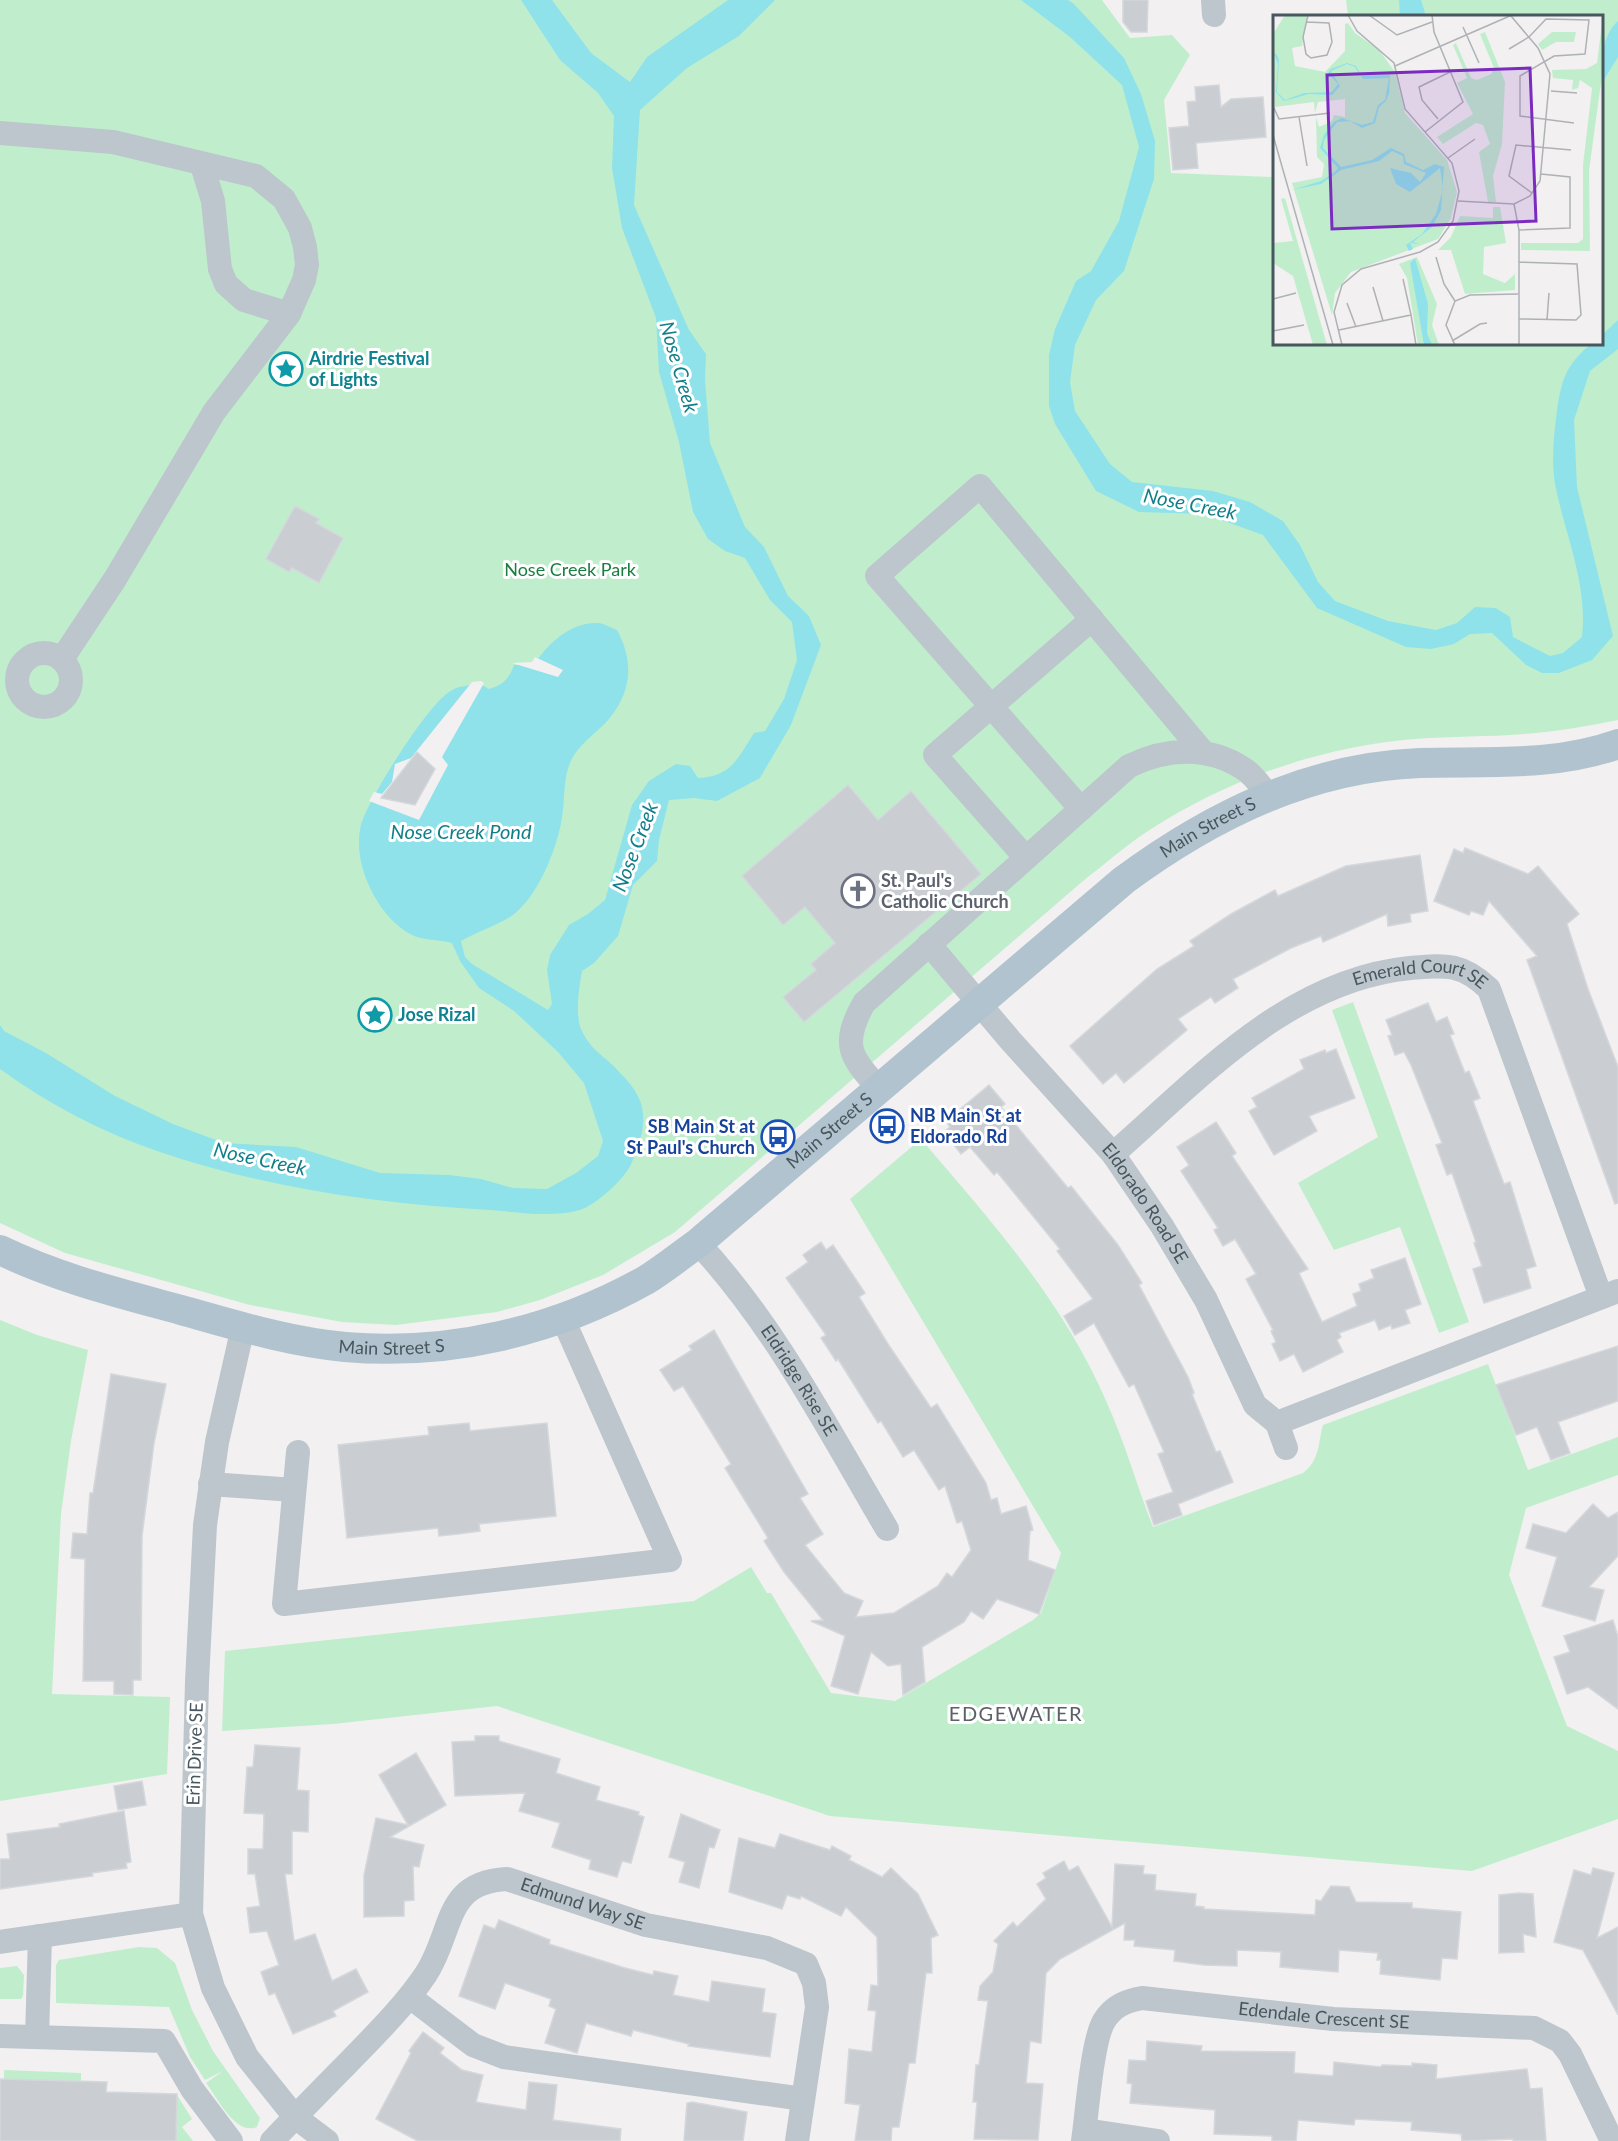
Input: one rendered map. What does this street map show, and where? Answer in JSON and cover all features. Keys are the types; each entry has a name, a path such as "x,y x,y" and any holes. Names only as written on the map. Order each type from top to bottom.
{"main road":[{"name":"Main Street S","path":"0,1250 35,1267 75,1281 283,1337 345,1347 431,1348 496,1338 563,1319 647,1279 698,1243 1124,880 1170,846 1229,813 1269,796 1334,775 1418,763 1510,763 1551,759 1596,752 1618,744"}],"street":[{"path":"0,133 112,142 202,165 236,169 256,176 284,199 291,210 300,228 307,265 300,294 289,314 214,412 115,579 62,659"},
{"path":"202,165 213,201 220,269 226,284 244,300 289,314"},
{"path":"1081,809 877,576 980,486 1203,752"},
{"path":"1026,858 935,755 1092,619"},
{"path":"880,1090 854,1060 851,1044 854,1021 864,1003 1130,766 1152,755 1203,752 1223,758 1246,770 1269,796"},
{"name":"Eldorado Road SE","path":"929,944 979,1004 1113,1154 1206,1300 1256,1405 1277,1423 1286,1449"},
{"name":"Emerald Court SE","path":"1113,1154 1266,1023 1316,995 1357,979 1394,970 1453,967 1473,973 1489,989 1610,1294"},
{"name":"Eldridge Rise SE","path":"698,1243 733,1281 776,1341 887,1529"},
{"path":"1277,1423 1610,1294"},
{"path":"298,1452 284,1604 670,1560 563,1319"},
{"name":"Erin Drive SE","path":"243,1327 231,1374 210,1484 202,1563 191,1914 213,1988 247,2057 295,2117 327,2141"},
{"path":"210,1484 294,1490"},
{"name":"Edmund Way SE","path":"272,2141 410,1997 428,1972 459,1898 477,1884 489,1880 507,1879 646,1925 766,1948 806,1964 814,1983 817,2007 797,2141"},
{"path":"0,1942 191,1914"},
{"path":"37,2037 40,1936"},
{"path":"410,1997 473,2045 504,2057 803,2099"},
{"name":"Edendale Crescent SE","path":"1084,2136 1098,2031 1113,2010 1126,2001 1142,1998 1332,2019 1534,2028 1560,2042 1570,2054 1612,2141"},
{"path":"0,2036 164,2041 192,2089 231,2141"},
{"path":"1084,2136 1158,2141"}],"green space":[{"name":"Nose Creek Park","path":"0,0 1102,0 1130,38 1172,35 1190,55 1164,100 1171,173 1273,177 1273,345 1603,345 1603,15 1348,15 1346,0 1618,0 1618,720 1548,732 1415,739 1344,749 1276,768 1179,812 1123,849 1083,881 675,1232 603,1275 540,1300 497,1312 396,1325 342,1322 250,1305 65,1253 0,1223"},
{"path":"1353,1002 1469,1322 1439,1333 1400,1227 1334,1250 1298,1183 1378,1137 1332,1010"},
{"path":"921,1139 1024,1264 1070,1331 1090,1366 1113,1418 1153,1527 1303,1473 1313,1463 1318,1451 1323,1425 1488,1364 1528,1470 1618,1437 1618,1475 1526,1508 1509,1575 1567,1726 1618,1751 1618,1819 1472,1871 830,1816 497,1706 333,1724 222,1731 225,1651 694,1601 751,1567 767,1593 771,1593 831,1693 895,1701 1033,1620 1041,1613 1061,1553 850,1199"},
{"path":"0,1320 37,1335 88,1350 71,1441 61,1514 52,1694 170,1697 167,1774 0,1801"},
{"path":"139,1947 157,1948 175,1963 192,2010 213,2051 260,2118 257,2127 241,2126 227,2114 206,2083 223,2071 205,2080 190,2057 169,2007 56,2003 56,1965 59,1960"},
{"path":"17,1966 24,1975 23,1996 21,1999 0,1999 0,1968"},
{"path":"4,2070 81,2073 81,2081 4,2079"},
{"path":"177,2095 192,2119 182,2127 193,2141 176,2141"}],"water":[{"path":"521,0 552,0 591,53 630,82 647,57 728,0 775,0 739,36 687,68 640,110 634,205 689,330 706,354 705,379 710,443 745,527 764,547 788,596 809,616 821,645 791,725 760,778 717,801 694,798 669,800 659,840 657,861 633,885 618,936 594,963 582,971 578,1008 581,1029 592,1046 620,1072 637,1094 642,1105 642,1130 639,1145 629,1168 610,1190 587,1207 558,1214 364,1199 281,1185 200,1165 117,1136 57,1106 0,1069 0,1025 4,1031 46,1053 115,1096 173,1124 224,1143 296,1147 380,1173 449,1175 481,1179 513,1188 547,1189 576,1173 598,1156 603,1141 584,1083 558,1052 514,1011 479,988 460,961 452,943 412,935 388,916 378,903 370,888 360,856 361,825 366,812 413,733 449,692 460,687 480,684 489,689 498,686 508,678 514,665 534,665 561,635 579,626 599,623 617,630 628,664 626,687 617,708 609,719 573,756 566,776 560,829 545,872 520,909 510,917 461,941 465,957 472,964 548,1010 552,1004 547,970 550,955 569,925 588,914 605,900 632,805 649,781 676,764 690,766 698,778 709,777 726,770 738,758 754,733 765,731 784,699 797,660 792,622 770,600 745,558 725,551 708,539 693,512 679,442 659,372 656,318 622,228 612,168 614,116 598,93 560,60"},
{"name":"Nose Creek","path":"1021,0 1068,0 1074,4 1124,58 1141,94 1155,141 1154,179 1124,271 1096,300 1075,345 1070,382 1075,411 1110,464 1132,482 1213,491 1250,502 1283,521 1300,545 1318,582 1335,601 1388,621 1436,630 1457,623 1475,607 1496,608 1510,617 1513,637 1550,656 1563,653 1582,637 1583,617 1579,579 1555,484 1553,447 1556,419 1566,373 1590,345 1603,345 1603,334 1618,320 1618,349 1590,371 1574,420 1577,487 1613,636 1592,660 1559,673 1542,673 1526,665 1492,633 1470,634 1454,644 1431,649 1406,647 1317,608 1263,535 1205,514 1139,512 1096,491 1055,424 1049,406 1049,355 1055,329 1076,281 1091,271 1119,221 1139,147 1122,85 1070,37"},
{"path":"1399,0 1421,0 1426,15 1400,15"},
{"path":"1618,21 1618,57 1603,81 1603,52 1612,27"}],"pier":[{"path":"535,657 563,670 558,677 512,663 532,662"},
{"path":"472,682 484,683 442,757 448,765 419,820 369,801 374,792 382,794 392,782 395,764 411,758"}],"building":[{"path":"1123,0 1148,0 1147,32 1131,32 1123,22"},
{"path":"1219,85 1221,107 1231,99 1263,97 1266,137 1196,143 1198,168 1173,170 1169,128 1189,126 1187,102 1196,101 1195,87"},
{"path":"295,506 319,519 316,523 343,538 319,583 292,568 289,572 266,559"},
{"path":"417,752 435,769 415,805 381,798"},
{"name":"St. Paul's Catholic Church","path":"848,785 878,820 911,791 981,874 804,1022 783,997 816,970 811,964 835,943 805,907 783,925 742,876"},
{"path":"1465,848 1528,874 1538,866 1579,914 1567,924 1588,989 1618,1067 1618,1203 1615,1204 1527,960 1537,956 1489,901 1483,915 1471,911 1469,915 1434,901 1454,849 1463,853"},
{"path":"1420,855 1428,911 1410,914 1411,922 1388,926 1387,914 1323,942 1321,936 1291,948 1233,979 1238,988 1215,1003 1211,997 1178,1019 1187,1030 1124,1083 1116,1073 1103,1084 1070,1046 1157,969 1194,946 1190,941 1231,914 1275,890 1278,896 1346,866"},
{"path":"1428,1003 1436,1022 1447,1017 1454,1034 1450,1035 1465,1073 1469,1071 1480,1098 1473,1101 1504,1184 1510,1182 1536,1266 1526,1269 1531,1288 1484,1303 1473,1269 1482,1266 1474,1243 1476,1242 1452,1173 1447,1175 1436,1145 1442,1143 1411,1065 1404,1052 1395,1055 1388,1036 1392,1035 1386,1020"},
{"path":"1336,1049 1355,1098 1309,1116 1317,1131 1274,1155 1249,1111 1257,1107 1252,1098 1304,1069 1300,1060 1325,1050 1326,1053"},
{"path":"989,1085 1005,1104 1001,1107 1068,1188 1071,1186 1118,1245 1142,1283 1139,1285 1188,1377 1194,1393 1192,1394 1216,1452 1220,1451 1233,1482 1178,1504 1182,1515 1154,1525 1146,1501 1173,1492 1158,1454 1164,1452 1134,1384 1129,1387 1094,1323 1075,1335 1064,1316 1093,1299 1057,1251 1060,1249 997,1172 994,1175 970,1147 961,1154 944,1132 950,1127 946,1121"},
{"path":"1216,1122 1236,1153 1232,1156 1308,1269 1299,1273 1322,1322 1357,1306 1353,1294 1361,1291 1359,1284 1374,1278 1371,1270 1405,1258 1421,1304 1405,1310 1410,1323 1392,1329 1391,1325 1379,1330 1375,1320 1339,1333 1341,1337 1337,1340 1343,1352 1303,1372 1294,1354 1280,1361 1272,1344 1276,1342 1271,1331 1273,1330 1246,1279 1256,1274 1235,1239 1223,1246 1214,1230 1218,1228 1181,1171 1189,1165 1177,1147"},
{"path":"821,1242 826,1250 833,1245 865,1293 859,1297 931,1408 937,1404 986,1483 991,1500 997,1498 1001,1514 1026,1506 1033,1530 1030,1531 1028,1560 1055,1570 1039,1614 997,1599 983,1619 971,1611 964,1622 922,1647 925,1682 903,1695 901,1664 888,1666 871,1652 858,1694 831,1686 845,1636 811,1621 823,1620 784,1572 764,1541 768,1538 725,1468 731,1464 683,1386 674,1391 660,1370 692,1350 689,1346 714,1330 808,1494 800,1498 823,1534 805,1545 844,1593 863,1601 856,1617 894,1613 938,1586 947,1573 952,1577 971,1550 962,1521 957,1523 945,1486 939,1490 914,1450 903,1457 881,1421 878,1423 838,1359 836,1361 821,1338 826,1335 786,1278 808,1262 803,1255"},
{"path":"1618,1346 1618,1401 1558,1422 1570,1453 1551,1460 1537,1427 1516,1435 1496,1385"},
{"path":"111,1374 166,1384 154,1443 142,1536 141,1680 133,1680 133,1695 114,1694 114,1681 83,1681 85,1559 71,1558 73,1533 87,1534 90,1493 93,1493"},
{"path":"469,1423 470,1431 547,1423 556,1516 479,1524 480,1531 439,1536 438,1528 347,1538 338,1445 429,1435 428,1427"},
{"path":"1593,1504 1608,1518 1618,1512 1618,1556 1589,1587 1604,1590 1595,1621 1542,1606 1557,1557 1526,1548 1533,1524 1566,1533"},
{"path":"1613,1620 1618,1637 1618,1709 1588,1687 1567,1694 1554,1657 1570,1652 1564,1636"},
{"path":"475,1736 499,1736 499,1741 560,1759 556,1773 600,1787 596,1800 639,1812 638,1815 644,1817 631,1863 622,1861 617,1877 589,1869 591,1860 552,1847 560,1823 519,1811 525,1793 455,1796 452,1742 475,1741"},
{"path":"255,1745 300,1748 297,1790 309,1791 308,1832 292,1831 292,1874 285,1874 294,1941 315,1934 332,1981 356,1969 368,1992 333,2011 336,2016 293,2034 275,1993 269,1995 261,1972 279,1965 267,1931 250,1933 247,1908 260,1906 255,1874 248,1874 248,1849 263,1849 264,1814 244,1813 247,1767 253,1767"},
{"path":"416,1753 446,1805 390,1837 424,1845 419,1867 413,1866 414,1900 404,1901 404,1916 364,1917 364,1875 376,1818 408,1825 379,1775"},
{"path":"142,1781 146,1805 118,1810 114,1786"},
{"path":"124,1811 131,1862 126,1863 127,1868 92,1873 93,1876 0,1889 0,1859 10,1859 7,1834 60,1827 59,1824"},
{"path":"681,1814 720,1830 714,1848 709,1847 699,1888 679,1882 685,1862 669,1857"},
{"path":"780,1834 830,1850 832,1846 851,1856 849,1860 882,1877 891,1868 918,1894 938,1935 931,1938 932,1973 926,1973 915,2063 909,2063 899,2127 892,2127 891,2141 855,2141 860,2105 845,2103 849,2049 872,2052 876,2011 868,2010 871,1985 878,1986 877,1937 846,1907 841,1916 801,1896 800,1899 787,1895 782,1909 729,1892 739,1838 775,1848"},
{"path":"1064,1861 1069,1871 1078,1866 1112,1927 1115,1864 1144,1866 1143,1874 1156,1875 1155,1890 1196,1894 1195,1906 1204,1907 1204,1909 1315,1915 1316,1900 1321,1901 1331,1886 1349,1887 1356,1902 1412,1903 1412,1908 1461,1912 1457,1959 1442,1958 1440,1980 1380,1974 1381,1960 1377,1960 1378,1953 1339,1950 1338,1972 1280,1967 1281,1952 1237,1950 1237,1966 1204,1965 1174,1961 1175,1950 1134,1946 1135,1940 1124,1940 1125,1923 1060,1959 1046,1973 1041,2043 1030,2041 1026,2083 1043,2084 1038,2140 974,2139 977,2102 973,2102 976,2065 979,2065 988,2001 978,2000 980,1986 993,1972 998,1944 994,1941 1013,1922 1017,1927 1046,1899 1037,1884 1046,1878 1043,1873"},
{"path":"1593,1868 1614,1873 1597,1938 1618,1927 1618,2015 1583,1950 1554,1942 1574,1870 1591,1875"},
{"path":"1533,1894 1536,1937 1523,1934 1524,1952 1499,1953 1499,1895"},
{"path":"499,1920 550,1940 549,1944 625,1968 653,1975 654,1971 678,1976 673,1995 709,2002 712,1981 765,1989 762,2012 776,2014 770,2057 688,2046 689,2044 633,2030 631,2036 586,2023 577,2053 545,2043 556,2009 549,2006 551,1999 505,1983 495,2009 459,1996 484,1925 495,1929"},
{"path":"423,2032 444,2048 440,2053 462,2070 483,2075 476,2102 526,2110 529,2082 557,2085 553,2120 621,2129 620,2141 418,2141 376,2119 411,2053 409,2051"},
{"path":"1147,2041 1202,2046 1201,2051 1295,2052 1294,2073 1333,2076 1334,2062 1381,2067 1382,2065 1412,2066 1412,2063 1437,2065 1436,2079 1527,2069 1530,2089 1542,2088 1546,2141 1513,2141 1513,2139 1462,2141 1461,2134 1411,2130 1412,2122 1355,2119 1354,2125 1298,2120 1296,2141 1272,2141 1272,2136 1214,2134 1215,2110 1130,2103 1132,2084 1127,2083 1129,2060 1146,2061"},
{"path":"0,2079 107,2082 106,2092 177,2094 176,2141 0,2141"},
{"path":"687,2103 747,2112 743,2141 684,2141"}],"place":[{"name":"Airdrie Festival of Lights","path":"286,369"},
{"name":"St. Paul's Catholic Church","path":"858,891"},
{"name":"Jose Rizal","path":"375,1015"},
{"name":"NB Main St at Eldorado Rd","path":"887,1126"},
{"name":"SB Main St at St Paul's Church","path":"778,1137"}],"district":[{"name":"EDGEWATER","path":"1016,1714"}],"water label":[{"name":"Nose Creek Pond","path":"461,832"}]}
